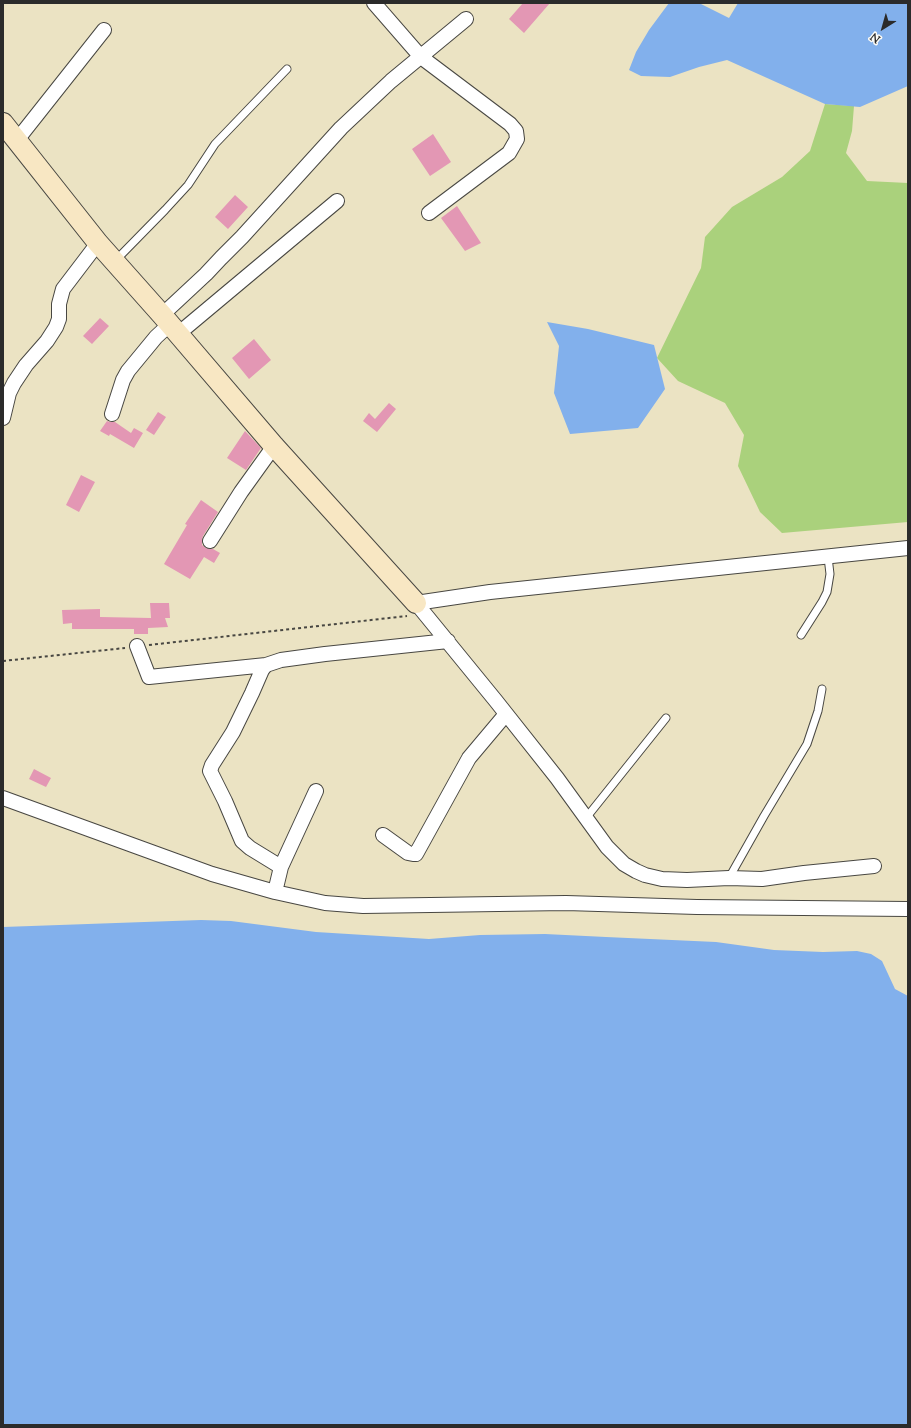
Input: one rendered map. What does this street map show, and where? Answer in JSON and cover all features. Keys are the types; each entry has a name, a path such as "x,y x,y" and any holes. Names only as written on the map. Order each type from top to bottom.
{"street":[{"path":"374,3 421,57 510,124 516,131 517,139 509,153 429,213"},
{"path":"170,324 206,274 242,237 341,128 391,82 466,19"},
{"path":"17,140 104,30"},
{"path":"3,123 98,243 170,324 274,446 448,641 506,714 607,847 624,864 636,872 662,879 687,880 762,878 874,866"},
{"path":"112,414 123,380 128,371 156,337 170,324 337,201"},
{"path":"3,418 6,391 47,341 56,327 59,319 59,304 63,289 98,243"},
{"path":"210,542 241,492 274,446"},
{"path":"421,609 490,592 908,548"},
{"path":"137,646 149,677 266,665 282,660 325,654 448,641"},
{"path":"266,665 262,670 233,732 212,765 210,771 242,841 250,848 281,867"},
{"path":"383,835 408,853 416,854 469,758 506,714"},
{"path":"275,892 281,867 316,791"},
{"path":"3,798 212,874 275,892 325,903 363,906 566,903 697,907 908,909"}],"lane":[{"path":"115,261 188,185 220,139 287,69"},
{"path":"801,635 820,606 827,592 830,574 828,556"},
{"path":"729,878 807,744 818,711 822,689"},
{"path":"586,818 666,718"}],"path":[{"path":"3,661 137,646 421,609"}],"green space":[{"path":"825,104 854,106 852,131 846,153 867,181 908,183 908,522 782,533 760,512 738,466 744,435 725,403 678,381 657,358 701,268 705,237 732,207 782,177 810,151"}],"water":[{"path":"669,3 699,3 729,18 738,3 908,3 908,86 860,107 825,104 727,60 699,67 670,77 641,76 629,70 636,52 649,30"},
{"path":"547,322 588,329 654,345 665,389 638,428 570,434 554,393 559,346"},
{"path":"201,920 231,921 316,932 429,939 480,935 545,934 716,942 774,950 823,952 857,951 871,954 882,961 895,989 908,996 908,1425 3,1425 3,927"}],"building":[{"path":"523,3 550,3 524,33 509,19"},
{"path":"433,134 451,162 430,176 412,149"},
{"path":"235,195 248,207 228,229 215,217"},
{"path":"457,206 481,243 465,251 441,218"},
{"path":"100,318 109,326 92,344 83,336"},
{"path":"254,339 271,360 249,379 232,358"},
{"path":"389,403 396,409 377,432 363,421 369,413 375,419"},
{"path":"158,412 166,417 154,435 146,430"},
{"path":"107,421 115,422 131,433 134,428 143,433 134,448 110,434 109,436 100,431"},
{"path":"245,431 261,448 246,470 227,458"},
{"path":"81,475 95,482 79,512 66,505"},
{"path":"201,500 218,512 203,536 202,545 220,553 214,563 204,557 190,579 164,564 187,525 185,524"},
{"path":"150,603 169,603 170,618 165,618 168,627 148,628 148,634 134,634 134,629 72,629 72,623 63,624 62,610 100,609 100,617 151,618"},
{"path":"34,769 51,778 46,787 29,779"}]}
